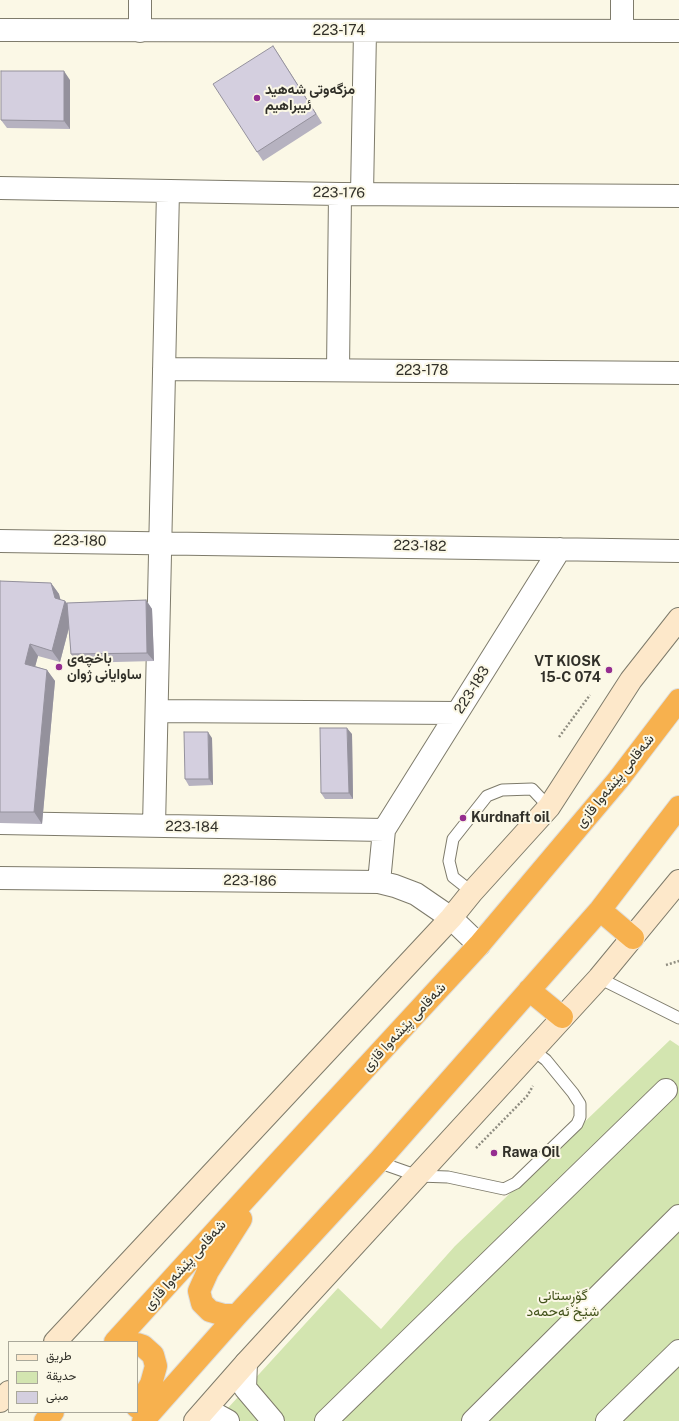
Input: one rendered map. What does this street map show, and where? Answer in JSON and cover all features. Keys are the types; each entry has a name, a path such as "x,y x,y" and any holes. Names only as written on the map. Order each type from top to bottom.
{"highway":[{"name":"شەقامی پێشەوا قازی","path":"126,1341 277,1164 479,945 618,780 679,700"},
{"path":"143,1421 237,1315 378,1162 600,910 679,807"},
{"path":"600,910 633,938"},
{"path":"529,990 562,1018"},
{"path":"237,1315 224,1315 210,1311 202,1303 199,1291 208,1271 277,1164"},
{"path":"138,1345 143,1346 153,1355 156,1366 151,1384 138,1405"},
{"path":"45,1421 52,1413"}],"street":[{"path":"140,0 140,31"},
{"path":"622,0 622,31"},
{"name":"223-174","path":"0,30 679,31"},
{"path":"362,194 364,31"},
{"name":"223-176","path":"0,188 340,194 679,196"},
{"path":"154,826 168,191"},
{"path":"338,370 340,194"},
{"name":"223-178","path":"164,369 679,373"},
{"name":"223-180","path":"0,541 161,542"},
{"name":"223-182","path":"161,542 679,551"},
{"name":"223-183","path":"384,830 560,549"},
{"path":"57,1341 451,918 472,892 549,807 631,680 679,619"},
{"path":"157,712 457,713"},
{"name":"223-184","path":"0,823 384,830"},
{"path":"379,882 384,830"},
{"name":"223-186","path":"0,878 379,882 416,894 451,918 479,945"},
{"path":"198,1418 246,1363 599,978 679,881"},
{"path":"326,1421 666,1090"},
{"path":"473,1421 679,1216"},
{"path":"607,1421 679,1351"},
{"path":"246,1363 245,1388 273,1421"},
{"path":"0,1402 8,1393"},
{"path":"198,1418 219,1416 228,1421"}],"lane":[{"path":"472,892 453,877 449,861 453,839 487,796 502,790 532,789 549,807"},
{"path":"599,978 679,1018"},
{"path":"378,1162 418,1176 448,1177 504,1189 516,1183 577,1124 580,1116 580,1104 546,1060 533,1050"}],"path":[{"path":"559,737 590,696"},
{"path":"666,965 679,961"}],"green space":[{"name":"گۆڕستانی شێخ ئەحمەد","path":"670,1040 679,1046 679,1421 216,1421 338,1288 381,1329 455,1246"}],"building":[{"path":"273,46 316,114 257,152 213,84"},
{"path":"1,71 64,71 64,121 1,120"},
{"path":"0,581 51,583 55,598 65,601 52,651 30,644 25,664 47,670 34,812 0,812"},
{"path":"146,600 147,653 71,654 67,603"},
{"path":"320,728 347,728 349,793 321,793"},
{"path":"184,732 208,732 209,779 185,779"}],"place":[{"name":"مزگەوتی شەهید ئیبراهیم","path":"257,98"},
{"name":"باخچەی ساوایانی ژوان","path":"59,667"},
{"name":"VT KIOSK 15-C 074","path":"609,670"},
{"name":"Kurdnaft oil","path":"463,818"},
{"name":"Rawa Oil","path":"494,1153"}]}
